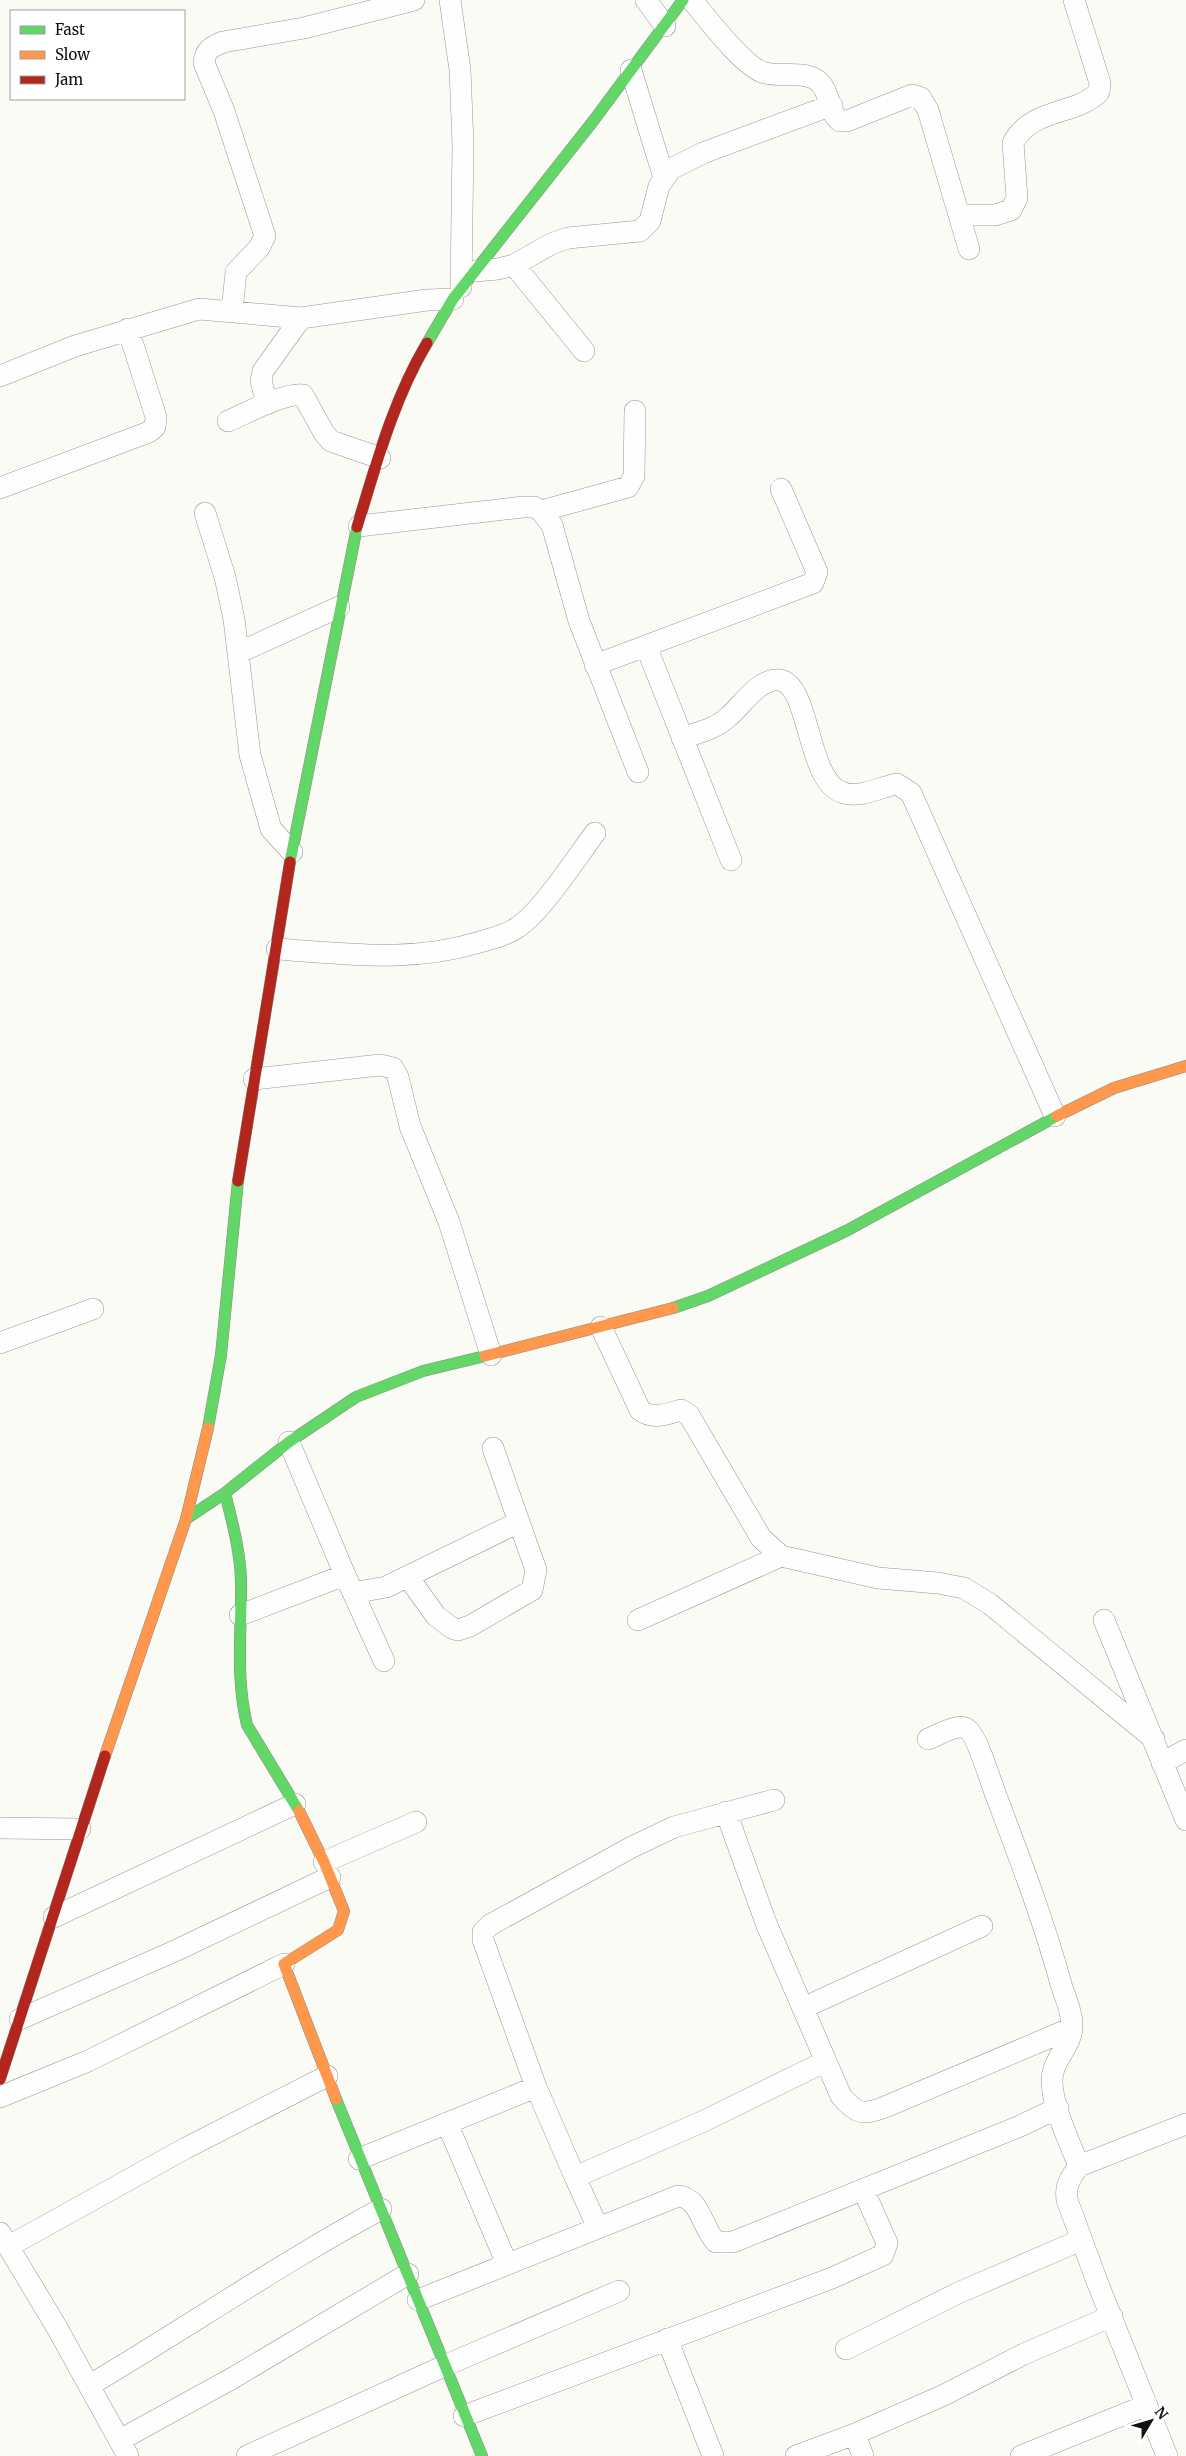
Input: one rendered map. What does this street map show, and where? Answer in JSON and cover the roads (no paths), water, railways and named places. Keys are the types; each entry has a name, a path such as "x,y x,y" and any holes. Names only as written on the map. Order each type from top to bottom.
{"street":[{"path":"232,312 236,272 259,248 265,236 224,111 204,63 204,55 211,47 223,42 304,28 414,0"},
{"path":"450,0 460,70 463,145 463,286"},
{"path":"646,0 665,26"},
{"path":"0,2079 54,1917 80,1828 186,1519 209,1424 221,1355 240,1158 292,852 339,606 359,526 390,424 414,365 463,286 665,26 683,0"},
{"path":"692,0 744,60 755,68 765,73 809,77 817,80 824,88 838,120 842,122 912,95 921,98 928,110 969,249"},
{"path":"960,215 995,215 1011,210 1018,198 1013,142 1022,128 1046,115 1092,98 1099,92 1100,83 1074,0"},
{"path":"631,70 664,178"},
{"path":"0,376 75,346 199,309 301,318 419,301 463,286 498,269 514,265 560,240 640,231 650,221 664,178 671,169 703,152 832,105"},
{"path":"514,265 584,351"},
{"path":"267,404 261,380 263,371 301,318"},
{"path":"0,488 149,432 155,427 156,417 128,329"},
{"path":"228,421 267,404 298,394 303,395 324,433 331,441 380,458"},
{"path":"541,511 628,487 634,476 635,411"},
{"path":"595,665 814,583 817,572 781,490"},
{"path":"359,526 523,507 534,507 541,511 552,525 579,621 638,772"},
{"path":"205,513 225,577 240,652 241,688 250,755 271,829 292,852"},
{"path":"240,652 339,606"},
{"path":"646,646 731,860"},
{"path":"682,738 713,728 727,718 745,699 764,684 776,680 784,682 793,689 800,702 820,770 837,791 854,795 897,784 911,793 1055,1116"},
{"path":"277,949 392,957 452,950 503,935 519,927 537,909 595,833"},
{"path":"254,1079 380,1065 393,1068 398,1077 410,1126 449,1222 491,1355"},
{"path":"186,1519 225,1493 289,1442 341,1406 385,1384 423,1371 653,1314 708,1296 846,1231 1055,1116 1114,1088 1186,1066"},
{"path":"0,1343 93,1309"},
{"path":"601,1327 640,1410 646,1415 655,1416 681,1410 689,1415 761,1538 781,1556 878,1578 938,1583 964,1588 990,1604 1154,1739"},
{"path":"289,1442 384,1661"},
{"path":"408,1577 444,1623 458,1630 470,1626 532,1590 536,1570 492,1448"},
{"path":"0,2097 88,2061 284,1964 338,1930 342,1923 344,1911 327,1869 295,1804 247,1725 243,1709 238,1660 241,1579 236,1535 225,1493"},
{"path":"240,1615 349,1584 386,1587 519,1522"},
{"path":"638,1620 781,1556"},
{"path":"1104,1620 1186,1820"},
{"path":"928,1739 959,1727 966,1727 971,1732 985,1764 1049,1943 1072,2028 1052,2076 1058,2108 1079,2166"},
{"path":"1162,1763 1186,1750"},
{"path":"598,2228 536,2087 492,1968 483,1940 483,1932 498,1921 632,1847 674,1827 774,1800"},
{"path":"54,1917 295,1804"},
{"path":"726,1812 766,1923 841,2096 850,2107 859,2112 870,2112 1072,2028"},
{"path":"20,2019 177,1950 416,1822"},
{"path":"0,1828 80,1828"},
{"path":"803,2008 982,1926"},
{"path":"284,1964 359,2159 482,2456"},
{"path":"575,2177 704,2121 826,2061"},
{"path":"328,2076 4,2240 90,2385 124,2448 231,2380 408,2274"},
{"path":"359,2159 536,2087"},
{"path":"418,2300 678,2196 686,2196 693,2202 708,2234 716,2242 733,2242 863,2188 889,2180 999,2135 1058,2108"},
{"path":"448,2123 507,2264"},
{"path":"1167,2456 1081,2240 1066,2189 1070,2177 1079,2166 1186,2124"},
{"path":"464,2416 824,2281 883,2255 887,2243 863,2188"},
{"path":"90,2385 335,2234 381,2209"},
{"path":"846,2349 958,2293 1081,2240"},
{"path":"247,2456 444,2366 619,2291"},
{"path":"796,2456 855,2434 944,2395 1024,2354 1112,2316"},
{"path":"667,2340 713,2456"},
{"path":"1021,2456 1147,2405"},
{"path":"855,2434 863,2456"}]}
